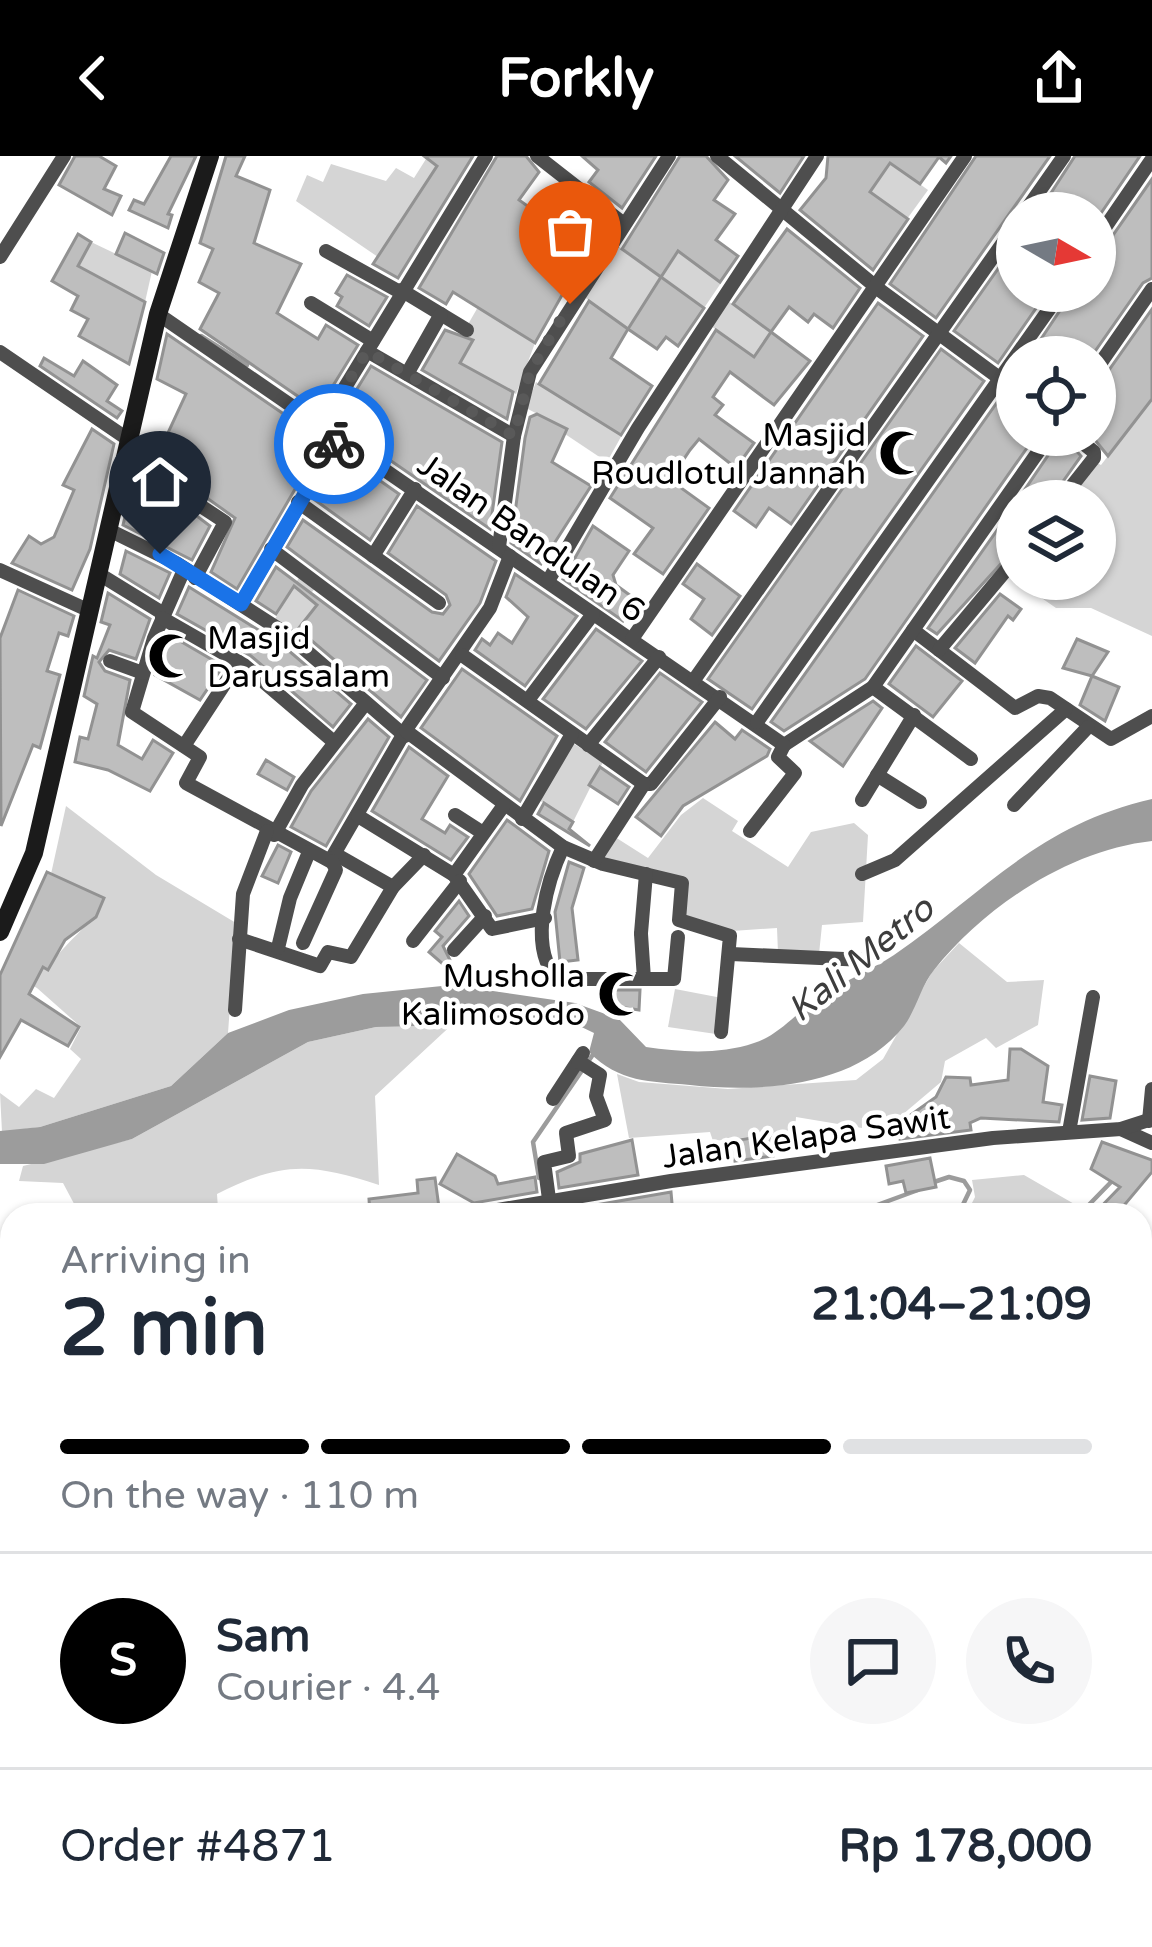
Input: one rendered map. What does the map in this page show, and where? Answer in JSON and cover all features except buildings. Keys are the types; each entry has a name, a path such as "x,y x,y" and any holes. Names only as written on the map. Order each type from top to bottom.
{"main road":[{"path":"0,932 34,853 158,314 210,156"}],"street":[{"path":"0,257 64,156"},
{"path":"322,425 486,156"},
{"path":"537,156 623,224"},
{"path":"303,943 336,870 334,858 405,734 490,608 504,551 514,436 530,372 669,156"},
{"path":"717,156 875,285 996,375"},
{"path":"548,580 638,428 817,156"},
{"path":"632,639 965,156"},
{"path":"1039,192 1064,156"},
{"path":"1116,211 1152,159"},
{"path":"326,251 467,330"},
{"path":"694,680 996,253"},
{"path":"1116,341 1152,289"},
{"path":"311,304 407,374 514,436"},
{"name":"Jalan Bandulan 6","path":"158,314 757,722 784,745"},
{"path":"407,374 441,314"},
{"path":"0,352 129,440"},
{"path":"757,722 996,387"},
{"path":"241,604 339,436"},
{"path":"750,831 795,772 778,757 784,745 874,687 1035,456"},
{"path":"1077,480 1094,456"},
{"path":"373,556 416,489"},
{"path":"187,497 225,522 163,616 132,712 200,757 186,783 270,833 393,887"},
{"path":"298,502 439,603"},
{"path":"109,530 288,635 365,704 562,847 594,861 682,883 679,920 728,934 731,954 721,1032"},
{"path":"271,549 443,678"},
{"path":"0,570 90,611"},
{"path":"99,574 239,662 334,742"},
{"path":"939,650 996,582"},
{"path":"528,700 593,614"},
{"path":"913,630 1010,706 1042,696 1112,739 1152,716"},
{"path":"462,655 648,784"},
{"path":"588,745 659,658"},
{"path":"110,661 142,674"},
{"path":"184,746 239,662"},
{"path":"874,687 971,759"},
{"path":"594,861 648,784 720,697"},
{"path":"235,1010 246,880 270,833 365,704"},
{"path":"862,874 895,860 1066,709"},
{"path":"862,800 914,716"},
{"path":"1013,805 1088,727"},
{"path":"522,819 572,734"},
{"path":"877,775 920,802"},
{"path":"413,941 504,805"},
{"path":"455,814 483,833"},
{"path":"358,816 457,878 493,929 544,918"},
{"path":"562,847 544,918 544,958 553,974 674,979 678,937"},
{"path":"309,852 290,898 278,948 280,955 320,966 328,952 351,957 393,887 424,855"},
{"path":"644,979 641,934 646,874"},
{"path":"454,950 485,916"},
{"path":"239,939 278,948"},
{"path":"731,954 866,960"},
{"path":"1070,1132 1093,997"},
{"path":"549,1199 544,1162 568,1156 566,1133 605,1120 596,1096 601,1076 581,1057 553,1099"},
{"path":"1151,1120 1152,1089"},
{"name":"Jalan Kelapa Sawit","path":"529,1203 1121,1129 1151,1120"},
{"path":"1121,1129 1152,1143"}],"shaded area":[{"path":"426,159 436,167 378,257 296,201 307,175 323,182 331,164 386,181 396,168 414,178"},
{"path":"891,163 928,190 907,219 870,192"},
{"path":"91,242 152,271 145,302 78,266"},
{"path":"618,246 660,276 678,251 721,283 704,308 660,277 628,329 583,296"},
{"path":"728,301 771,332 754,357 711,326"},
{"path":"478,307 535,343 516,394 460,363 473,340 463,333"},
{"path":"536,382 622,435 607,462 565,434 566,429 526,408"},
{"path":"1152,399 1152,636 1091,608 1056,608 1044,600 1116,600 1116,480 1081,480 1095,462 1101,465 1108,456 1116,456 1116,446"},
{"path":"301,574 316,587 308,597 317,605 294,634 275,619"},
{"path":"571,742 603,762 573,822 539,800"},
{"path":"703,798 738,821 732,831 788,867 811,832 854,823 868,835 863,922 822,925 819,954 778,953 777,928 732,931 685,920 685,881 600,860 615,837 648,858 681,815"},
{"path":"1152,799 1152,841 1091,856 1004,903 934,970 904,1026 884,1046 834,1074 747,1088 661,1083 612,1070 589,1052 594,1033 571,1022 376,1027 308,1042 132,1139 44,1164 0,1164 0,1131 40,1127 171,1086 228,1033 289,1010 363,994 452,985 575,1003 619,1019 646,1047 700,1051 754,1043 821,995 894,955 1045,843 1077,825"},
{"path":"66,806 156,875 236,923 228,1033 171,1086 40,1127 2,1132 0,1093 19,1107 36,1089 54,1098 81,1059 70,1049 81,1027 37,988 3,969 14,950 48,969 104,899 51,874"},
{"path":"959,943 1007,982 1044,980 1038,1025 996,1048 986,1038 945,1061 941,1082 902,1115 883,1121 873,1115 862,1118 862,1128 796,1117 795,1132 713,1141 710,1132 629,1138 617,1074 639,1082 728,1089 856,1080 883,1059 932,972"},
{"path":"675,989 722,998 716,1034 668,1027"},
{"path":"457,1020 375,1096 379,1185 334,1172 297,1169 240,1183 217,1194 218,1203 74,1203 63,1183 19,1181 23,1166 132,1139 308,1042 376,1027"},
{"path":"1024,1175 1073,1203 972,1203 972,1180"}],"waterway":[{"path":"201,336 247,365"},
{"path":"539,1178 533,1142 594,1053"},
{"path":"934,1182 949,1177 964,1181 970,1190 964,1203"},
{"path":"1091,1203 1114,1179"},
{"path":"883,1203 918,1190"}],"way so far":[{"path":"334,444 339,436 322,425 367,351 514,436 530,372 570,304"}],"place":[{"name":"Masjid Roudlotul Jannah","path":"902,453"},
{"name":"Masjid Darussalam","path":"171,656"},
{"name":"Musholla Kalimosodo","path":"621,994"}],"route":[{"path":"160,554 241,604 334,444"}],"water label":[{"name":"Kali Metro","path":"860,958"}]}
